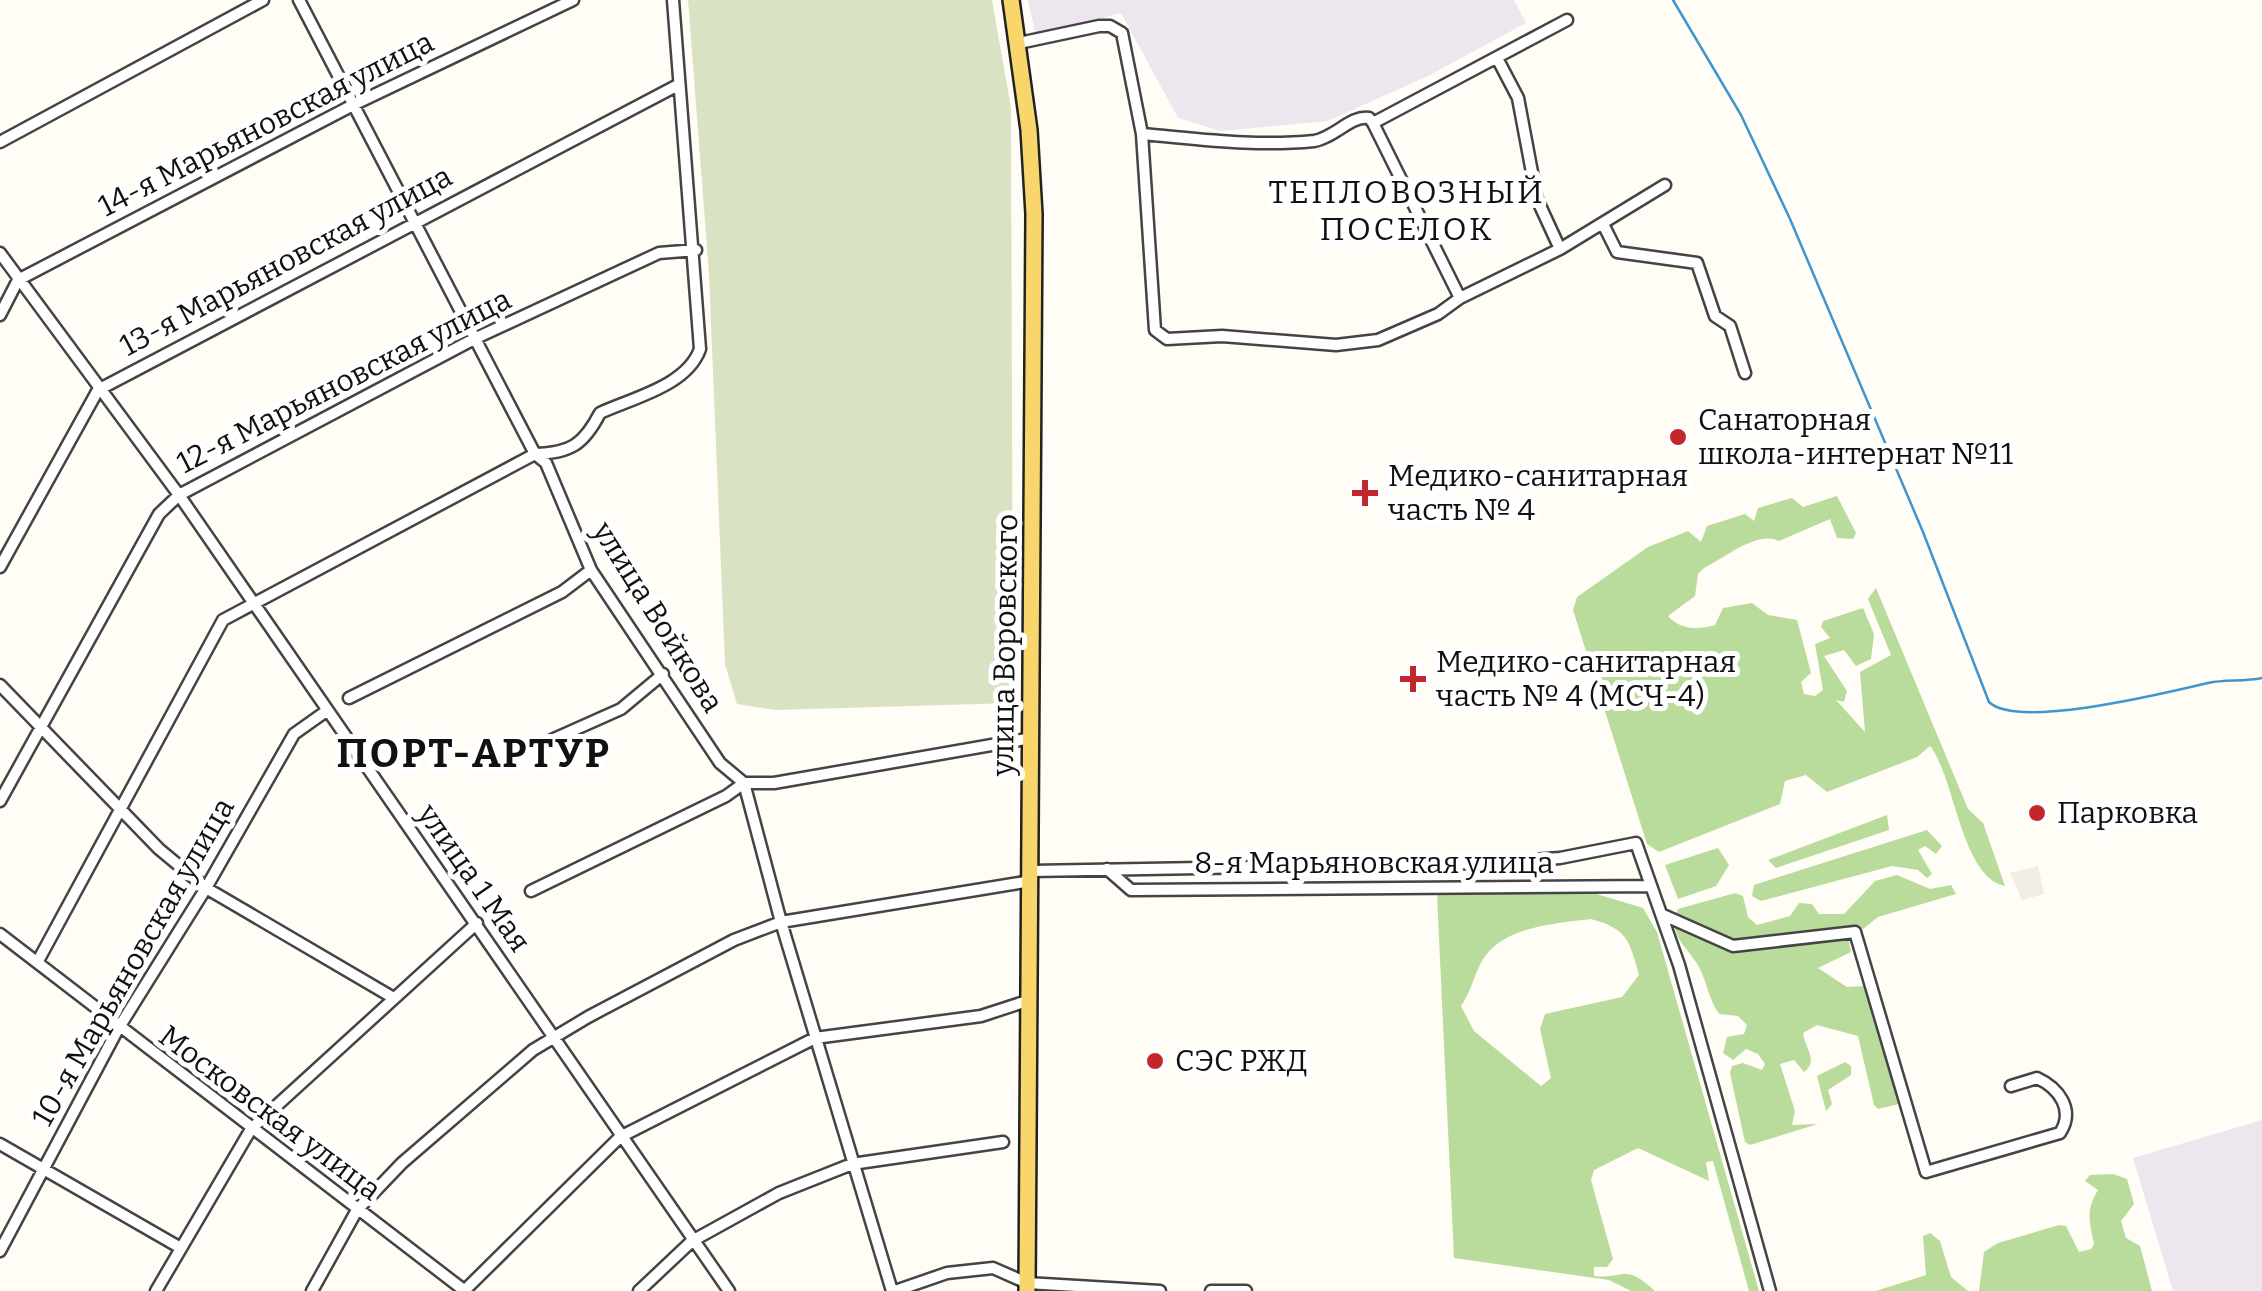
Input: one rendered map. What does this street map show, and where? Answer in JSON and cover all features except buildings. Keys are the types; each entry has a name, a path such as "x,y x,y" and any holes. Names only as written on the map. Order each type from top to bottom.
{"main road":[{"name":"улица Воровского","path":"1011,0 1034,214 1027,1287"}],"street":[{"path":"0,142 264,0"},
{"name":"улица Войкова","path":"300,0 474,339 535,454 550,472 592,570 720,763 744,783 852,1164 894,1291"},
{"name":"14-я Марьяновская улица","path":"18,280 353,104 573,0"},
{"path":"38,961 223,620 535,454 561,454 583,443 600,413 681,376 696,362 700,349 696,250 673,0"},
{"path":"1373,124 1567,20"},
{"path":"1018,44 1098,26 1118,29 1142,134 1159,337 1358,344 1412,326 1560,249 1665,185"},
{"path":"1497,58 1518,98 1536,200 1560,249"},
{"name":"13-я Марьяновская улица","path":"0,567 98,390 413,220 678,85"},
{"path":"1142,134 1270,144 1325,139 1364,116 1373,124 1460,298"},
{"path":"1602,224 1618,252 1698,263 1715,316 1730,326 1745,373"},
{"name":"12-я Марьяновская улица","path":"0,801 158,514 178,495 474,339 659,253 696,250"},
{"name":"улица 1 Мая","path":"0,254 178,495 729,1291"},
{"path":"0,314 18,280"},
{"path":"550,472 561,454"},
{"path":"349,698 562,592 592,570"},
{"path":"547,742 621,708 664,674"},
{"path":"0,684 121,811 206,888 392,997"},
{"name":"10-я Марьяновская улица","path":"0,1250 118,1028 206,888 294,734 325,712"},
{"path":"531,891 726,796 744,783 774,782 1032,738"},
{"name":"8-я Марьяновская улица","path":"312,1291 357,1210 453,1116 552,1037 702,956 781,922 1031,876 1107,869 1485,863 1560,858 1636,843 1651,886 1130,890 1107,869"},
{"path":"1651,886 1770,1291"},
{"path":"1661,914 1733,946 1856,932 1926,1172 2060,1132 2067,1117 2066,1108 2048,1083 2037,1078 2010,1086"},
{"path":"156,1291 251,1130 477,923"},
{"name":"Московская улица","path":"0,934 465,1291"},
{"path":"465,1291 620,1137 816,1038 981,1016 1030,1000"},
{"path":"639,1291 692,1241 779,1194 852,1164 1003,1142"},
{"path":"0,1144 179,1247"},
{"path":"894,1291 947,1273 993,1268 1027,1287 1160,1291"},
{"path":"1211,1291 1246,1291"}],"shaded area":[{"path":"1028,0 1514,0 1526,23 1430,75 1328,121 1221,131 1178,118 1121,13 1036,36"},
{"path":"2038,866 2044,894 2022,900 2010,873"},
{"path":"2262,1120 2262,1291 2173,1291 2133,1158"}],"green space":[{"path":"688,0 992,0 1011,108 1013,703 775,710 737,704 725,664 709,274"},
{"path":"1837,496 1856,533 1853,539 1837,538 1830,519 1779,541 1751,542 1704,568 1698,574 1695,596 1668,616 1684,626 1703,628 1715,625 1723,608 1752,603 1768,615 1797,620 1811,673 1801,682 1804,694 1815,696 1823,690 1815,644 1830,638 1821,627 1823,621 1863,608 1874,634 1871,659 1856,666 1844,650 1824,656 1847,691 1844,702 1836,700 1865,732 1860,672 1891,655 1868,599 1876,588 1968,809 1983,823 2005,886 1990,879 1978,865 1930,746 1917,757 1827,792 1806,775 1785,781 1780,804 1659,852 1647,844 1573,610 1577,597 1648,547 1688,531 1701,542 1707,526 1745,514 1754,521 1758,508 1792,498 1803,507"},
{"path":"1887,815 1889,830 1776,868 1768,860"},
{"path":"1927,830 1942,846 1936,854 1925,846 1918,850 1932,874 1927,878 1918,870 1892,866 1761,901 1752,896 1754,885"},
{"path":"1718,848 1729,865 1716,886 1678,899 1665,865"},
{"path":"1897,875 1930,889 1951,885 1956,894 1878,917 1863,929 1847,932 1851,952 1818,968 1847,987 1865,986 1899,1104 1878,1109 1874,1105 1858,1036 1817,1025 1803,1033 1811,1059 1808,1068 1804,1072 1794,1060 1780,1064 1795,1111 1792,1125 1818,1124 1750,1145 1745,1142 1730,1073 1732,1066 1743,1063 1762,1070 1765,1064 1758,1054 1746,1049 1733,1060 1723,1053 1727,1037 1744,1034 1747,1025 1738,1016 1719,1014 1716,1009 1699,967 1677,934 1678,909 1735,893 1743,896 1748,917 1757,925 1790,916 1799,903 1812,904 1819,914 1844,914 1875,881"},
{"path":"1590,892 1643,908 1657,932 1759,1291 1749,1291 1713,1161 1706,1162 1709,1181 1638,1148 1594,1170 1591,1180 1613,1259 1607,1267 1594,1267 1594,1276 1631,1275 1655,1291 1631,1291 1609,1280 1454,1258 1437,895","holes":["1591,919 1625,937 1639,975 1622,997 1545,1014 1540,1029 1551,1078 1541,1086 1474,1031 1461,1006 1482,961 1495,945 1520,932"]},
{"path":"1845,1062 1851,1066 1851,1075 1828,1090 1832,1104 1826,1111 1817,1076"},
{"path":"2113,1174 2127,1179 2134,1204 2121,1221 2126,1238 2140,1246 2152,1291 1979,1291 1984,1252 1998,1243 2059,1225 2066,1226 2079,1252 2091,1249 2094,1244 2090,1210 2098,1190 2085,1181 2090,1175"},
{"path":"1930,1233 1940,1241 1951,1277 1968,1291 1876,1291 1926,1275 1923,1236"}],"waterway":[{"path":"1673,0 1741,115 1790,219 1923,532 1989,702 2005,710 2060,711 2214,682 2262,678"}],"place":[{"name":"Санаторная школа-интернат №11","path":"1678,437"},
{"name":"Медико-санитарная часть № 4","path":"1365,493"},
{"name":"Медико-санитарная часть № 4 (МСЧ-4)","path":"1413,679"},
{"name":"Парковка","path":"2037,813"},
{"name":"СЭС РЖД","path":"1155,1061"}],"district":[{"name":"ТЕПЛОВОЗНЫЙ ПОСЕЛОК","path":"1407,210"},
{"name":"ПОРТ-АРТУР","path":"474,753"}]}
